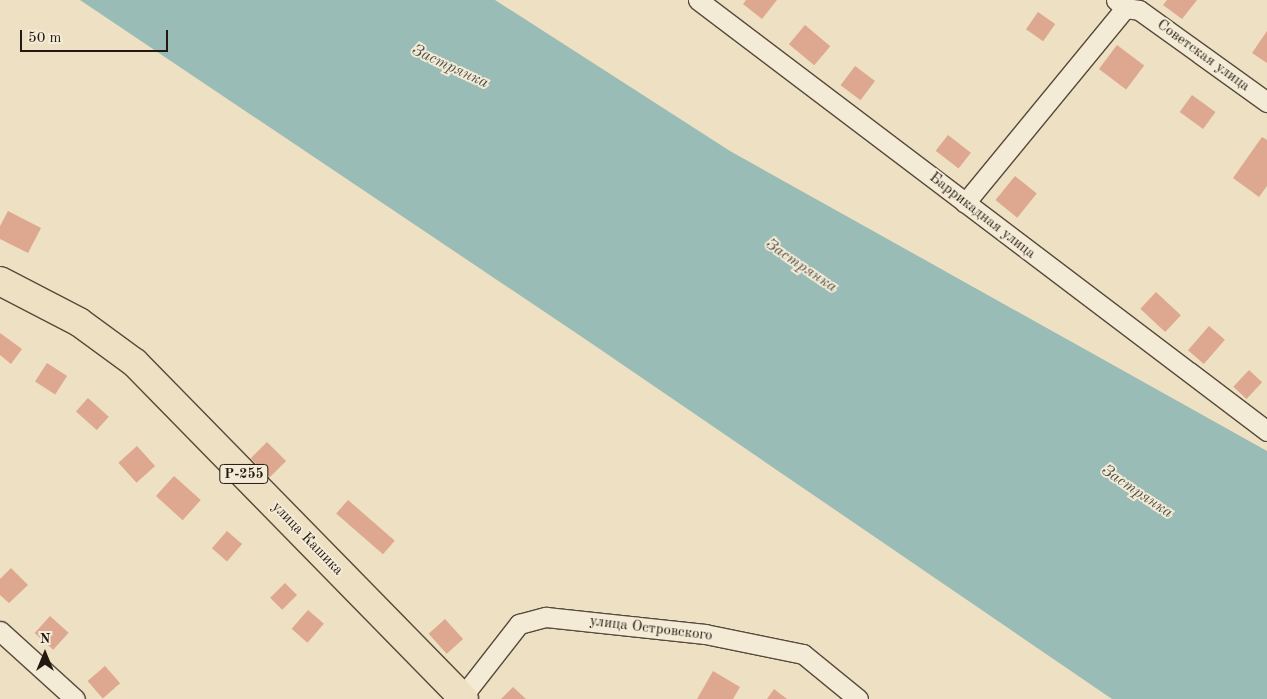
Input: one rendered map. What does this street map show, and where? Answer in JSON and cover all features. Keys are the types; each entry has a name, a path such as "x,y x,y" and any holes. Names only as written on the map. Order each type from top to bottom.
{"highway":[{"name":"улица Кашика","path":"0,281 79,322 135,363 463,698"}],"street":[{"name":"Баррикадная улица","path":"698,0 1267,431"},
{"path":"965,203 1132,4"},
{"name":"Советская улица","path":"1132,4 1267,102"},
{"name":"улица Островского","path":"463,698 519,624 546,617 705,634 803,654 858,699"},
{"path":"0,631 75,699"}],"water":[{"name":"Застрянка","path":"80,0 495,0 730,151 1267,451 1267,699 1112,699 585,339"}],"building":[{"path":"746,0 777,0 762,19 743,4"},
{"path":"1167,0 1197,0 1182,19 1163,5"},
{"path":"1038,12 1055,24 1043,41 1026,29"},
{"path":"805,25 830,46 814,65 789,44"},
{"path":"1267,31 1267,63 1252,53"},
{"path":"1117,45 1144,65 1126,89 1099,69"},
{"path":"855,66 875,81 861,100 841,85"},
{"path":"1192,95 1215,112 1203,129 1180,112"},
{"path":"948,135 971,153 959,169 936,151"},
{"path":"1262,137 1267,140 1267,186 1259,197 1233,178"},
{"path":"1015,176 1037,194 1017,218 995,200"},
{"path":"8,211 41,228 28,253 0,239 0,226"},
{"path":"1156,292 1181,315 1165,332 1140,309"},
{"path":"1209,326 1225,340 1204,364 1188,350"},
{"path":"0,333 22,349 11,364 0,355"},
{"path":"47,363 67,376 55,395 35,381"},
{"path":"1249,370 1262,382 1246,399 1233,387"},
{"path":"88,398 109,417 97,430 76,411"},
{"path":"267,442 286,461 270,477 251,458"},
{"path":"137,446 155,466 136,483 118,463"},
{"path":"174,476 201,500 183,520 156,496"},
{"path":"348,500 395,541 383,554 336,514"},
{"path":"227,531 242,544 227,561 212,548"},
{"path":"11,568 28,585 9,603 0,595 0,579"},
{"path":"285,583 297,595 282,610 270,598"},
{"path":"308,610 324,624 307,643 292,629"},
{"path":"50,616 69,633 53,650 35,633"},
{"path":"445,619 463,639 447,654 429,634"},
{"path":"105,666 120,683 103,698 88,681"},
{"path":"713,671 740,687 733,699 697,699"},
{"path":"513,687 526,699 501,699"},
{"path":"774,689 787,699 767,699"}]}
